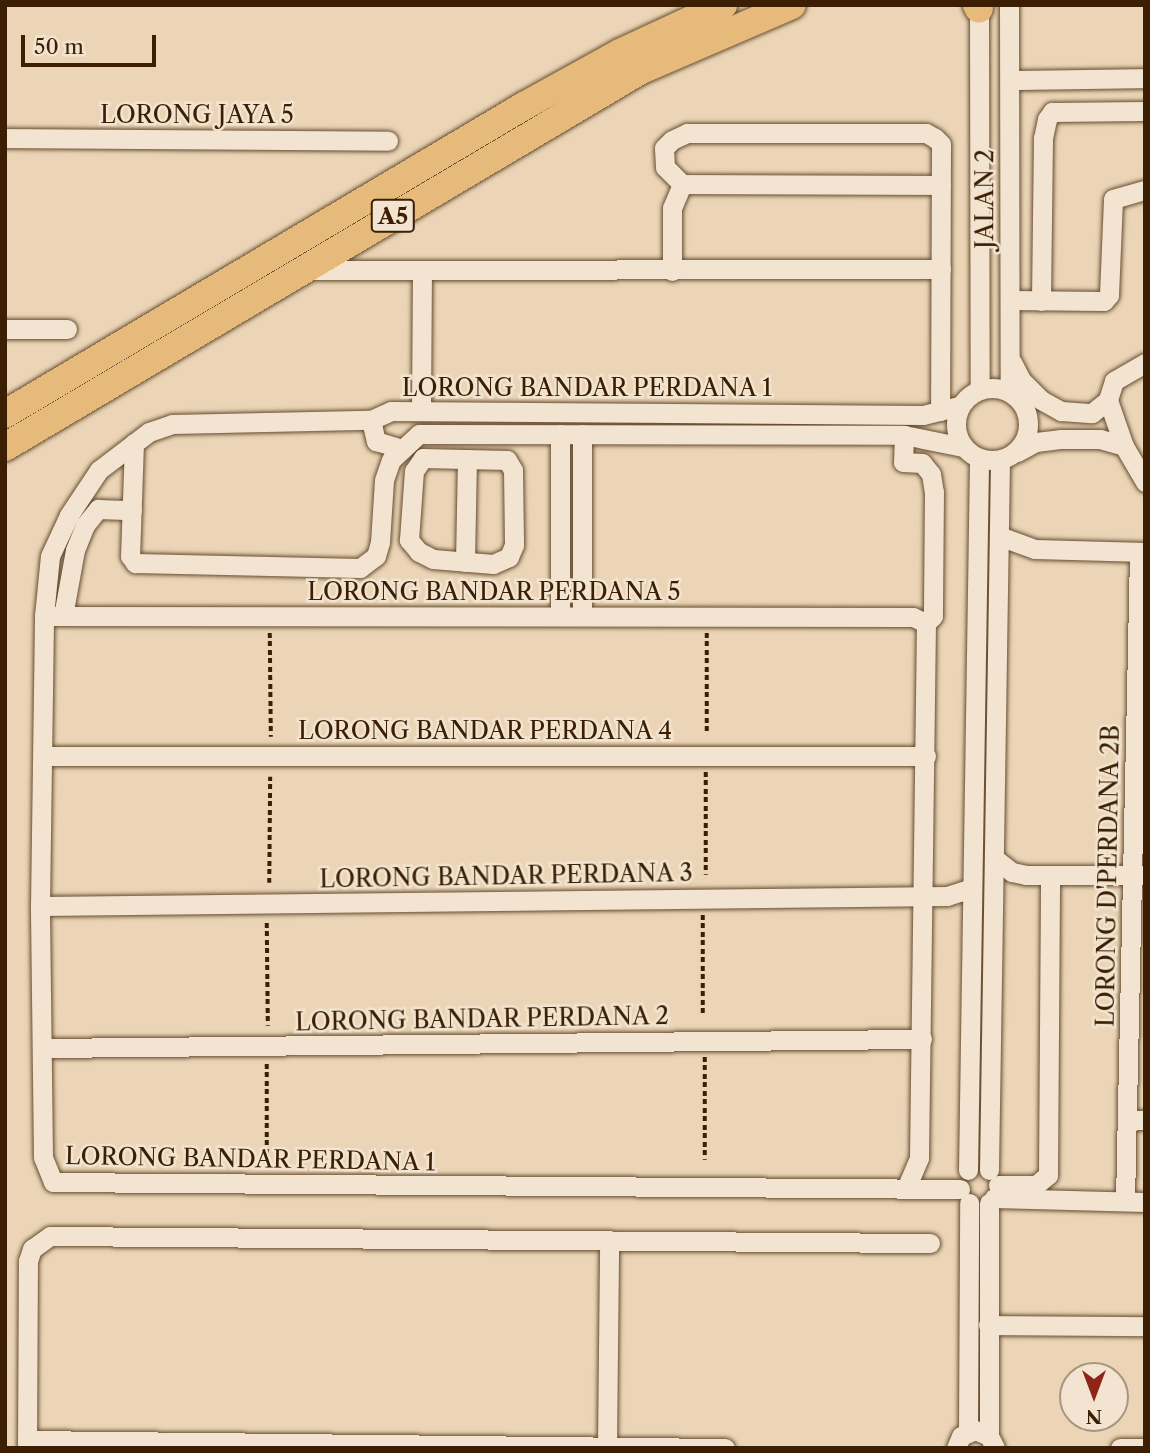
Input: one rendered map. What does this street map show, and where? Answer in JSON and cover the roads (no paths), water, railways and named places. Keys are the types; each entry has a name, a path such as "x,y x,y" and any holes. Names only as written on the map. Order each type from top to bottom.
{"highway":[{"name":"A5","path":"5,414 524,106 620,53 723,5"},
{"name":"A5","path":"5,447 641,70 792,5"}],"street":[{"name":"JALAN 2","path":"1009,5 1010,392"},
{"name":"JALAN 2","path":"978,6 980,390"},
{"path":"1010,80 1145,78"},
{"path":"1041,301 1043,138 1047,119 1052,112 1145,111"},
{"path":"940,411 941,269 941,185 941,144 926,133 687,133 664,148 665,167 682,184 941,185"},
{"name":"LORONG JAYA 5","path":"5,138 388,141"},
{"path":"672,271 672,208 682,184"},
{"path":"1010,300 1104,302 1109,295 1113,199 1145,190"},
{"path":"303,270 422,272 941,269"},
{"path":"421,411 422,272"},
{"path":"5,328 68,329"},
{"path":"1010,358 1020,380 1041,400 1061,411 1092,413 1108,400 1114,381 1145,363"},
{"path":"956,1448 968,1432 983,1191 994,858 999,536 1007,456 1028,433 1029,421 1019,400 1010,392 980,390 960,405 955,427 971,453 972,888 968,1170 983,1191 992,1442 968,1432"},
{"path":"1108,400 1124,446 1145,482"},
{"name":"LORONG BANDAR PERDANA 1","path":"960,405 923,415 391,411 371,420 172,424 134,443 99,470 69,515 50,556 54,616 43,756 40,906 43,1157 53,1182 906,1188 983,1191"},
{"path":"371,420 376,441 399,448"},
{"path":"134,443 130,556 141,566 360,568 376,556 380,542 384,480 399,448 419,434 904,435 971,453 1007,456 1036,442 1060,439 1100,439 1124,446"},
{"path":"507,460 513,470 514,545 509,557 493,564 433,559 419,552 409,540 416,464 423,458 507,460 536,434"},
{"path":"560,434 560,616"},
{"path":"582,434 582,616"},
{"path":"904,435 903,462 922,463 931,474 934,492 933,616 927,631 919,1158 906,1188"},
{"path":"465,562 467,459"},
{"path":"54,616 85,525 98,509 132,510"},
{"path":"999,536 1035,549 1142,552"},
{"path":"380,542 409,540"},
{"name":"LORONG D'PERDANA 2B","path":"1135,1202 1142,552"},
{"name":"LORONG BANDAR PERDANA 5","path":"54,616 913,617 927,631"},
{"name":"LORONG BANDAR PERDANA 4","path":"43,756 926,756"},
{"path":"994,858 1012,872 1138,875"},
{"path":"983,1191 1036,1185 1048,1175 1051,875"},
{"name":"LORONG BANDAR PERDANA 3","path":"40,906 923,897 947,896 972,888"},
{"name":"LORONG BANDAR PERDANA 2","path":"43,1048 922,1039"},
{"path":"919,1158 938,1189"},
{"path":"983,1191 1135,1202"},
{"path":"725,1448 27,1444 28,1261 32,1249 50,1236 930,1243"},
{"path":"607,1446 609,1240"},
{"path":"988,1325 1145,1326"},
{"path":"1120,1448 1145,1448"}]}
